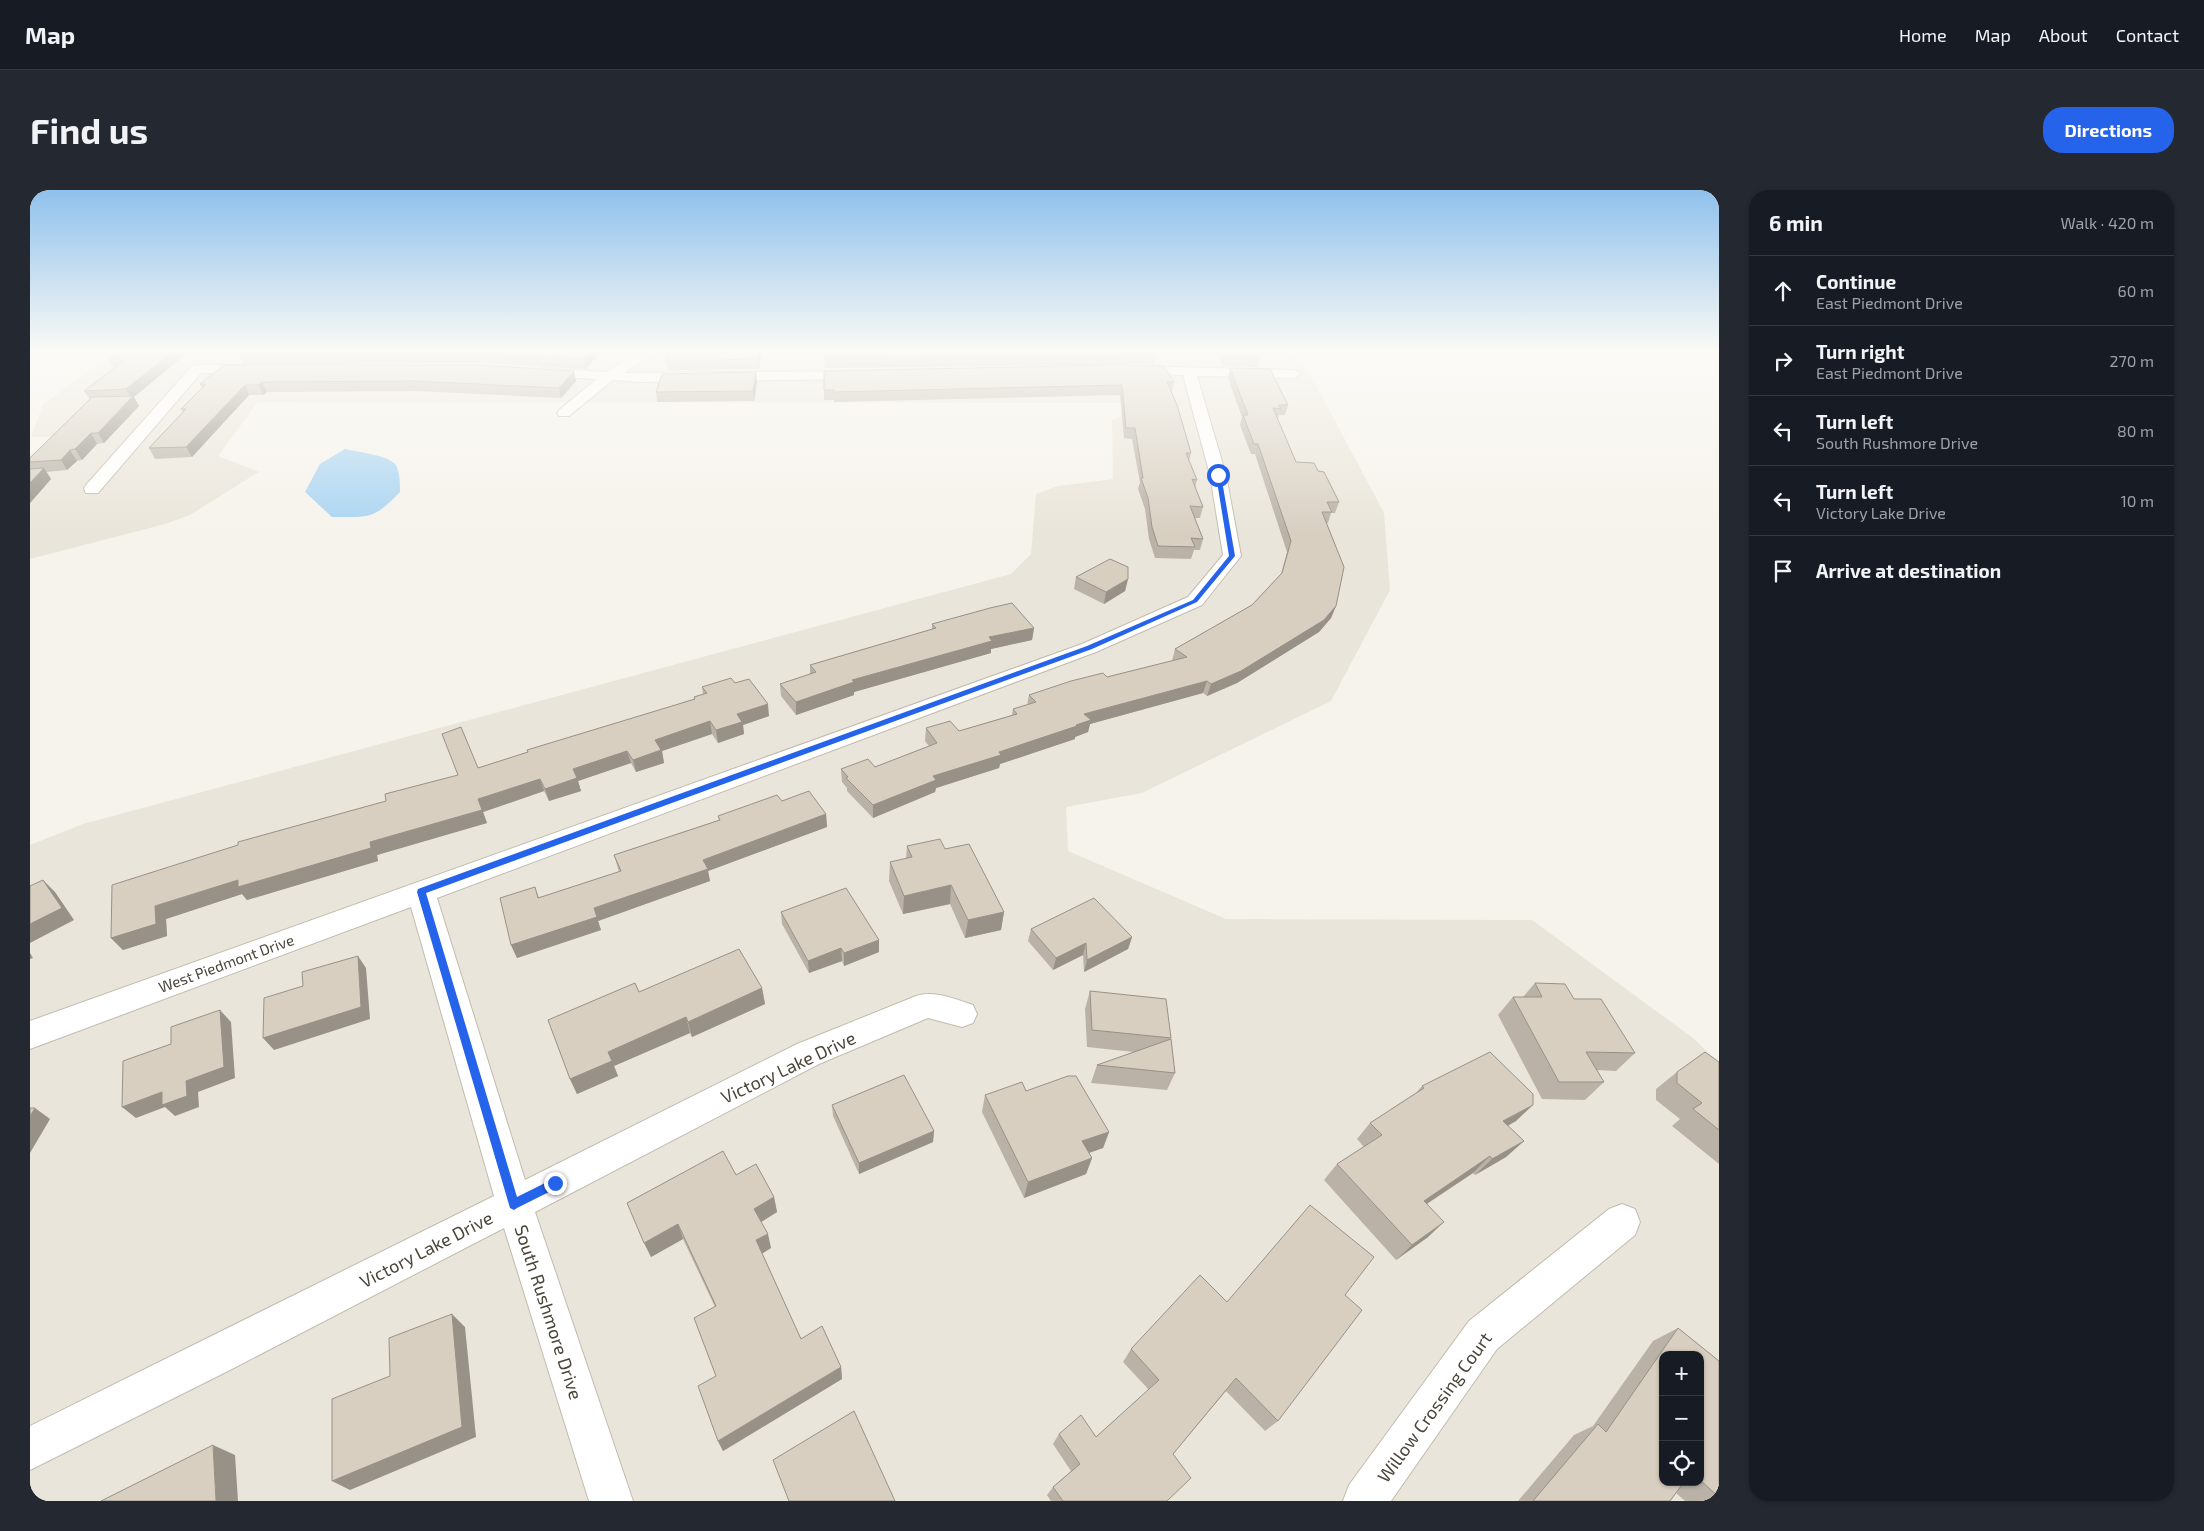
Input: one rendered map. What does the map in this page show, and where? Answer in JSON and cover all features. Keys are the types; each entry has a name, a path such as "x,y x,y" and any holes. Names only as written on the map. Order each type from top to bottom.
{"street":[{"path":"92,489 159,411"},
{"path":"564,414 567,411"},
{"name":"West Piedmont Drive","path":"30,1035 1089,648 1195,601 1232,556 1218,475 1200,411"},
{"name":"South Rushmore Drive","path":"421,892 514,1204 611,1501"},
{"name":"Victory Lake Drive","path":"30,1449 808,1054 927,1004 962,1014"},
{"name":"Willow Crossing Court","path":"1365,1501 1483,1335 1622,1222"}],"shaded area":[{"path":"40,411 251,411 218,456 259,472 190,515 165,524 30,559 30,455 57,437 31,437"},
{"path":"1130,411 1330,411 1384,513 1390,590 1331,701 1142,793 1066,807 1068,851 1226,919 1532,920 1693,1038 1719,1063 1719,1501 30,1501 30,845 83,824 1011,574 1031,554 1036,494 1058,486 1113,479 1112,420"}],"water":[{"path":"345,449 386,458 397,467 400,492 377,512 355,517 332,517 305,492 320,464"}],"building":[{"path":"78,411 119,411 98,433 91,433 61,460 30,462 30,458"},
{"path":"184,411 220,411 186,447 149,448"},
{"path":"1124,411 1179,411 1191,453 1186,453 1197,480 1192,479 1203,507 1190,506 1203,539 1191,538 1195,547 1158,546 1152,527 1148,498 1141,478 1143,478 1135,428 1126,428"},
{"path":"1247,411 1274,411 1296,462 1314,463 1318,471 1324,472 1339,502 1327,502 1332,512 1322,512 1344,567 1336,606 1324,620 1241,671 1211,684 1207,681 1084,714 1091,720 999,752 1001,755 933,776 936,780 873,805 846,778 848,777 841,769 868,759 875,767 937,743 926,728 950,721 959,731 1017,714 1013,709 1036,702 1029,695 1071,681 1103,673 1107,677 1187,657 1175,649 1252,605 1282,573 1291,541 1258,444 1254,444 1243,415 1248,415"},
{"path":"44,468 30,483 30,469"},
{"path":"1110,559 1128,567 1128,579 1106,592 1076,577"},
{"path":"1012,603 1034,628 989,637 992,641 852,680 854,682 796,702 780,684 816,672 810,665 936,628 932,624"},
{"path":"731,678 735,683 749,679 768,704 737,714 742,722 716,730 710,721 655,740 661,750 633,760 627,751 573,769 577,778 545,789 540,779 478,799 482,810 370,842 371,848 238,887 238,880 155,906 156,924 111,938 112,885 238,845 238,842 386,801 385,794 458,775 442,734 461,727 478,768 528,752 527,750 695,699 694,697 707,693 702,687"},
{"path":"809,791 826,814 703,860 708,869 594,908 597,917 511,945 500,898 535,887 538,898 621,871 614,855 720,820 718,816 777,795 782,801"},
{"path":"940,839 945,849 969,844 1004,912 968,920 951,885 904,896 890,862 912,857 907,846"},
{"path":"43,880 62,908 30,924 30,886"},
{"path":"846,888 879,940 844,953 841,948 808,961 781,912"},
{"path":"1094,898 1132,937 1087,960 1086,943 1056,958 1031,929"},
{"path":"739,949 762,988 688,1022 686,1017 608,1052 612,1061 570,1079 548,1020 635,983 639,992"},
{"path":"358,956 361,1007 263,1038 264,998 303,986 302,972"},
{"path":"1535,983 1565,984 1574,999 1601,999 1635,1053 1586,1052 1604,1082 1559,1082 1513,997 1542,997"},
{"path":"1090,991 1166,999 1171,1038 1092,1030"},
{"path":"220,1010 224,1067 186,1081 187,1096 162,1105 162,1092 122,1107 123,1061 171,1044 171,1027"},
{"path":"1171,1039 1175,1073 1097,1065"},
{"path":"1490,1052 1533,1094 1533,1105 1503,1121 1524,1141 1492,1159 1490,1156 1424,1201 1444,1222 1412,1245 1337,1164 1382,1135 1370,1123 1424,1088 1422,1086"},
{"path":"1705,1052 1719,1062 1719,1130 1693,1109 1702,1103 1677,1083 1677,1072"},
{"path":"904,1075 934,1131 859,1163 832,1105"},
{"path":"1068,1076 1076,1076 1109,1132 1082,1141 1092,1158 1028,1182 985,1095 1022,1082 1026,1091"},
{"path":"30,1108 35,1108 30,1116"},
{"path":"723,1151 736,1175 756,1164 774,1197 754,1209 768,1234 756,1240 801,1339 822,1326 841,1367 718,1441 698,1386 716,1376 694,1318 716,1306 678,1224 644,1243 627,1203"},
{"path":"1310,1205 1374,1257 1345,1295 1362,1310 1278,1421 1236,1378 1173,1454 1191,1478 1167,1501 1063,1501 1053,1487 1080,1464 1059,1434 1081,1415 1096,1437 1159,1380 1131,1349 1200,1275 1227,1302"},
{"path":"452,1314 462,1427 332,1481 332,1399 390,1376 389,1338"},
{"path":"1678,1328 1719,1361 1719,1497 1704,1484 1704,1351 1662,1351"},
{"path":"1659,1355 1659,1486 1681,1486 1670,1501 1533,1501 1598,1424 1606,1432"},
{"path":"854,1411 895,1501 789,1501 773,1460"},
{"path":"213,1445 216,1501 101,1501"}],"route":[{"path":"555,1183 514,1204 421,892 1089,648 1195,601 1232,556 1218,475"}]}
